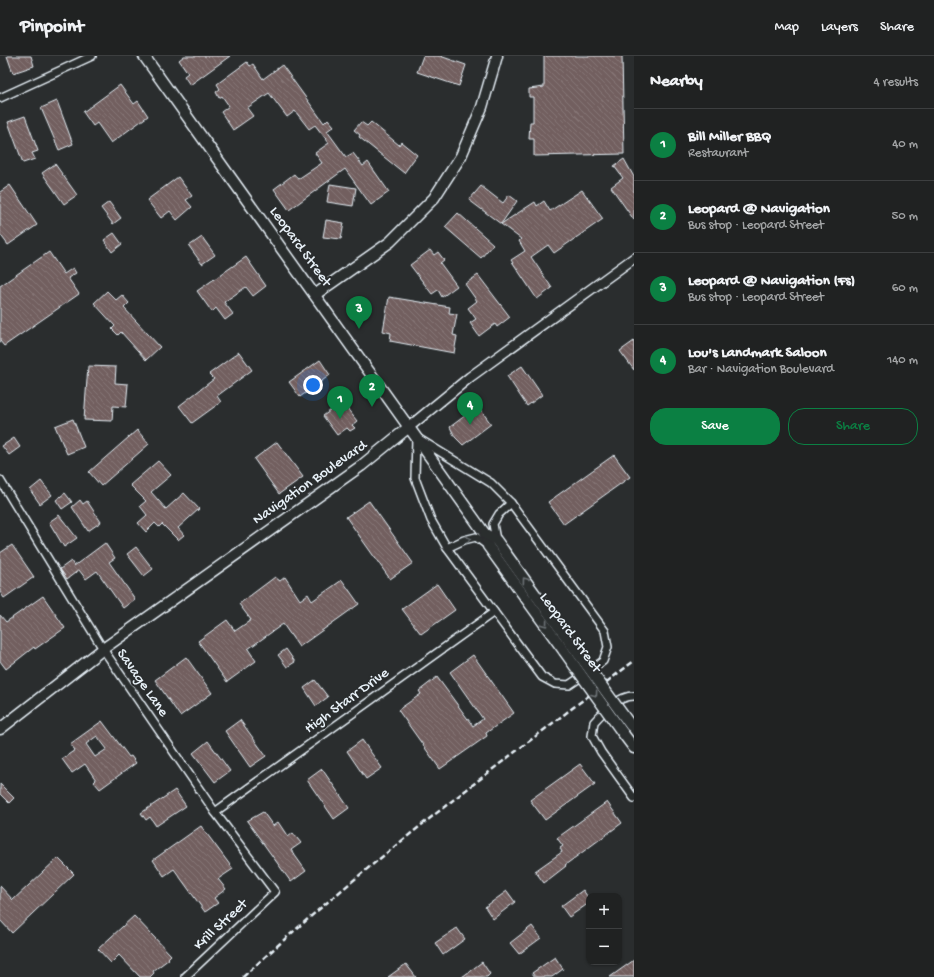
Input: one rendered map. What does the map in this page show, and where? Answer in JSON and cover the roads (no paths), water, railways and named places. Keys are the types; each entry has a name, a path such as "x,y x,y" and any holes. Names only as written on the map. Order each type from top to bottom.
{"main road":[{"name":"Leopard Street","path":"144,56 316,294 485,534 488,546 629,729 634,748"},
{"path":"316,294 390,242 434,198 461,156 482,107 497,56"},
{"name":"Navigation Boulevard","path":"0,729 103,649 362,466 409,427"},
{"name":"Leopard Street","path":"485,534 496,540 568,648"}],"street":[{"path":"0,98 92,56"},
{"name":"Navigation Boulevard","path":"409,427 470,377 634,258"},
{"path":"416,437 490,484 511,504 605,631 608,647 603,661 570,685 554,684 542,677 447,548 431,520 415,478 416,437"},
{"name":"Savage Lane","path":"0,480 103,649 215,812 275,892"},
{"path":"496,540 493,524 499,514 511,504"},
{"path":"447,548 464,540 476,537 488,546"},
{"name":"High Starr Drive","path":"215,812 494,612"},
{"path":"634,696 628,696 610,706 594,722 592,736 601,752 634,798"},
{"name":"Krill Street","path":"185,977 275,892"}],"railway":[{"path":"243,977 337,894 435,814 634,661"}],"place":[{"name":"Leopard @ Navigation (Fs)","path":"359,329"},
{"name":"Leopard @ Navigation","path":"372,407"},
{"name":"Bill Miller BBQ","path":"340,419"},
{"name":"Lou's Landmark Saloon","path":"470,425"}]}
